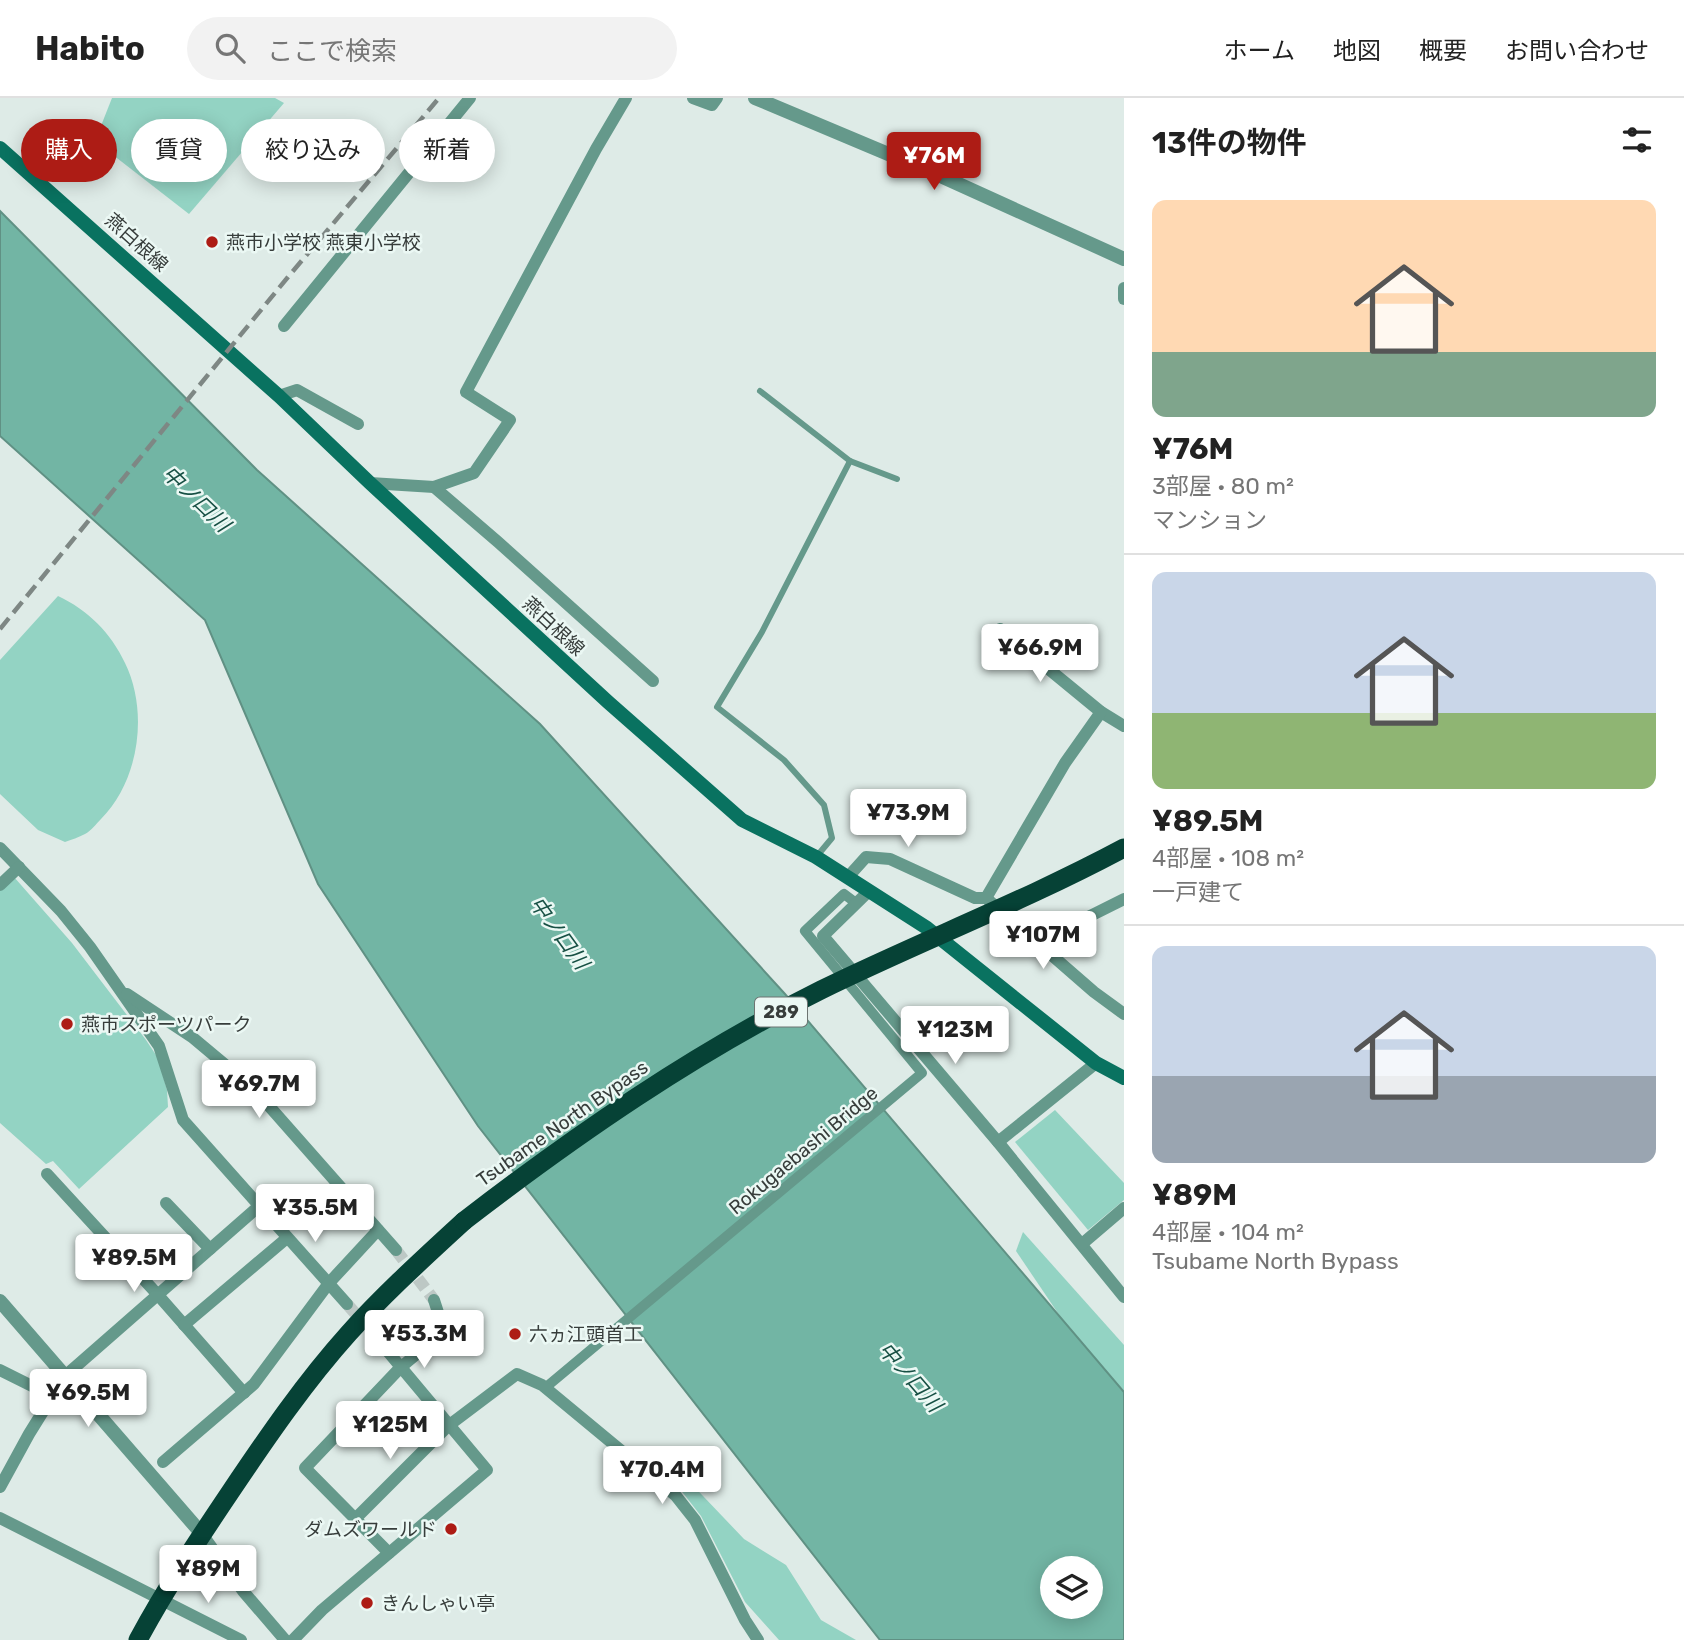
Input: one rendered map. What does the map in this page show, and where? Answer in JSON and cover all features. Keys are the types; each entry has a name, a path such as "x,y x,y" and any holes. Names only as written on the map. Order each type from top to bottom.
{"highway":[{"name":"Tsubame North Bypass","path":"160,1600 281,1417 350,1332 395,1285 464,1221 589,1128 700,1057 819,991 1065,879 1124,848"},
{"name":"289","path":"138,1640 160,1600"}],"main road":[{"name":"燕白根線","path":"0,148 279,396 608,702 742,820 816,858 927,928 1096,1063 1124,1078"}],"street":[{"path":"284,326 470,98"},
{"path":"370,483 433,487 474,473 510,420 466,392 626,98"},
{"path":"693,98 712,104 717,98"},
{"path":"755,98 943,177 1124,260"},
{"path":"1124,288 1124,299"},
{"path":"279,396 297,390 358,424"},
{"path":"433,487 653,681"},
{"path":"1000,629 1101,712 1124,726"},
{"path":"986,898 1066,763 1101,712"},
{"path":"0,848 61,911 159,1045 183,1120 347,1304"},
{"path":"848,877 866,857 890,859 975,898 986,898 1094,992 1124,1014"},
{"path":"0,885 19,867"},
{"path":"869,891 823,936 998,1142 1124,1297"},
{"name":"Rokugaebashi Bridge","path":"545,1388 922,1073 805,931 844,894 856,903"},
{"path":"1036,943 1124,899"},
{"path":"121,990 192,1037 254,1089 396,1250"},
{"path":"998,1142 1096,1063"},
{"path":"47,1174 244,1393"},
{"path":"166,1203 210,1250"},
{"path":"0,1488 65,1376 258,1207"},
{"path":"1082,1244 1124,1208"},
{"path":"163,1462 254,1384 328,1283 379,1230"},
{"path":"184,1325 287,1238"},
{"path":"389,1553 305,1468 400,1368 444,1331 434,1300"},
{"path":"0,1301 202,1534 243,1591 285,1640"},
{"path":"293,1640 322,1610 487,1470 374,1335"},
{"path":"0,1370 52,1396"},
{"path":"355,1519 448,1426 517,1374 545,1388 676,1496 695,1520 758,1640"},
{"path":"0,1518 241,1640"},
{"path":"739,1608 766,1640"}],"lane":[{"path":"760,391 850,461 897,479"},
{"path":"816,858 832,838 824,805 784,760 717,706 762,632 850,461"}],"shaded area":[{"path":"112,98 275,98 284,103 270,119 241,119 241,153 227,170 227,119 131,119 131,169 117,158 117,119 104,119"},
{"path":"148,182 216,182 189,214"},
{"path":"58,596 89,615 113,642 132,682 138,724 132,766 114,803 89,831 65,842 38,830 0,794 0,660"},
{"name":"燕市スポーツパーク","path":"14,877 72,943 146,1040 158,1058 167,1090 168,1107 79,1189 53,1161 46,1164 0,1123 0,890"},
{"path":"1055,1110 1124,1183 1124,1200 1088,1230 1015,1142"},
{"path":"1023,1232 1124,1345 1124,1403 1095,1368 1016,1251"},
{"path":"683,1475 744,1539 786,1565 821,1620 856,1640 779,1640 745,1602 701,1516 676,1484"}],"water":[{"name":"中ノ口川","path":"0,211 257,470 540,724 785,994 1124,1392 1124,1640 880,1640 478,1126 318,884 205,620 0,436"}],"tunnel":[{"path":"396,1250 434,1300"},
{"path":"347,1304 374,1335"}],"railway":[{"path":"0,629 288,277 439,98"}],"place":[{"name":"燕市小学校 燕東小学校","path":"212,242"},
{"name":"燕市スポーツパーク","path":"67,1024"},
{"name":"六ヵ江頭首工","path":"515,1334"},
{"name":"ダムズワールド","path":"451,1529"},
{"name":"きんしゃい亭","path":"367,1603"}]}
